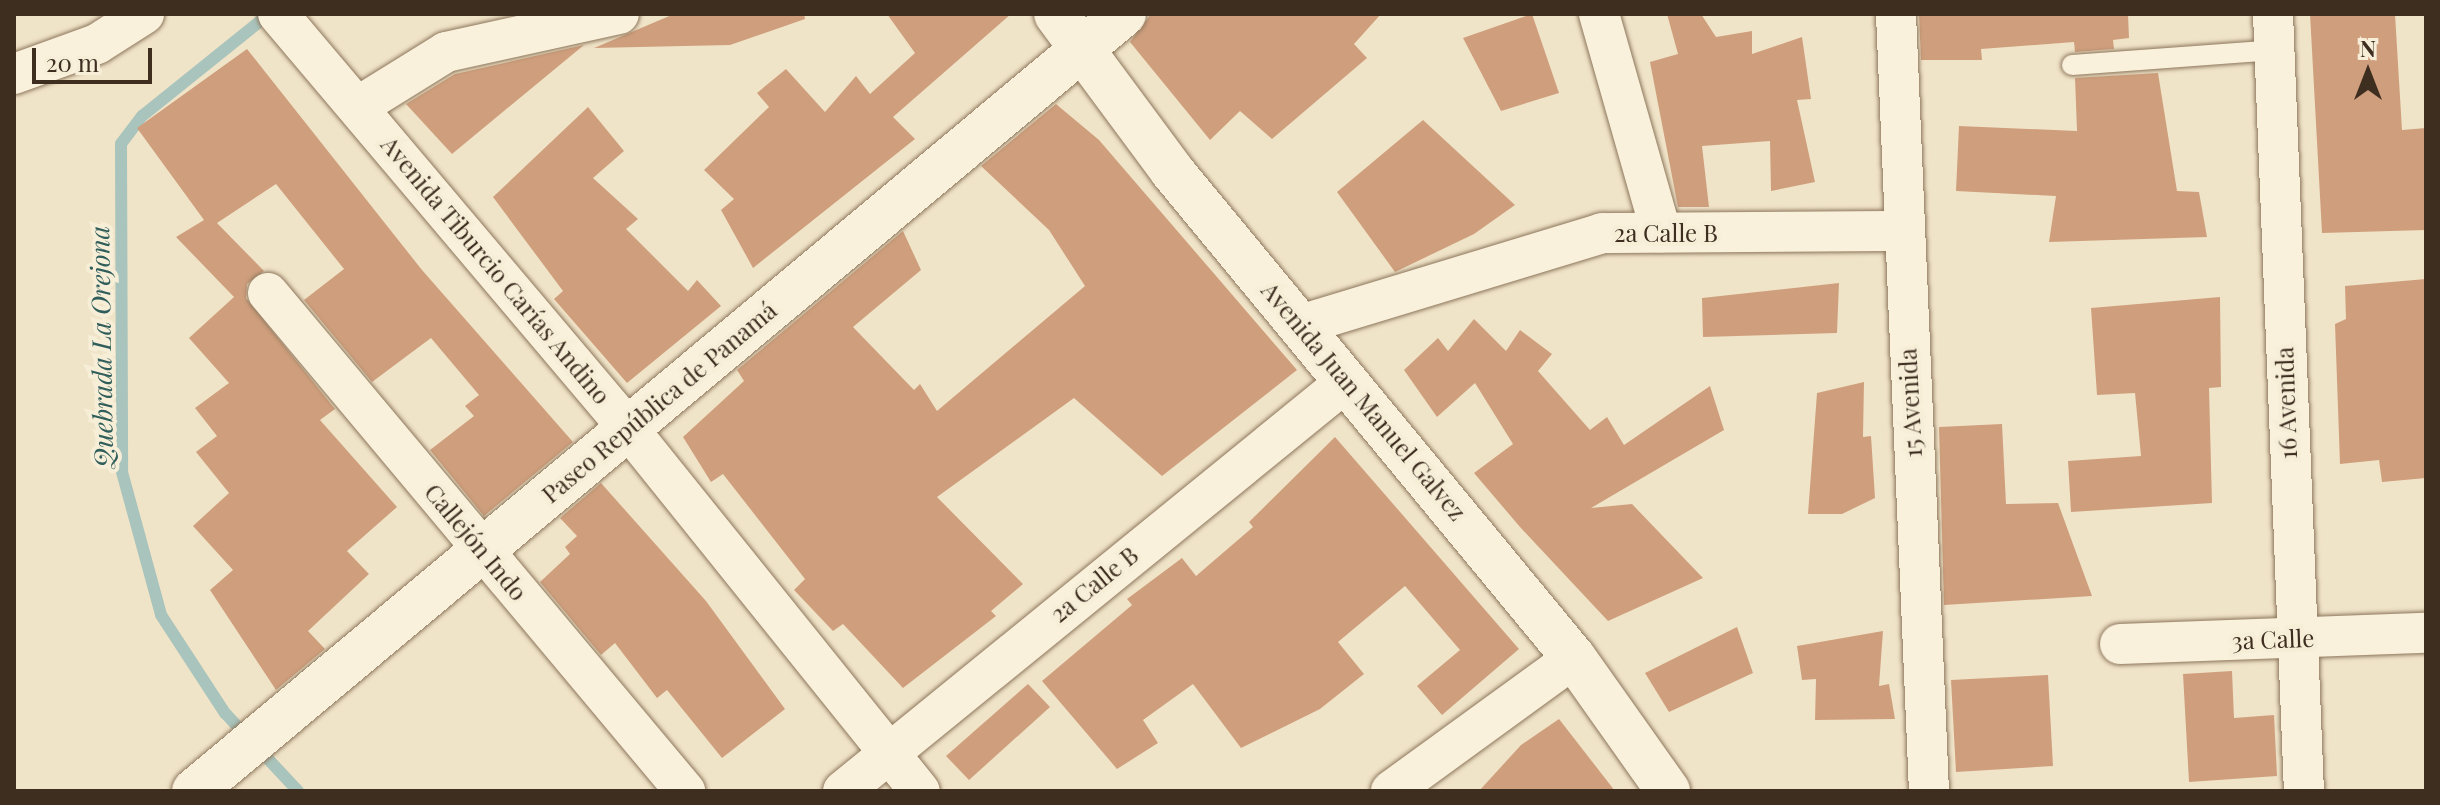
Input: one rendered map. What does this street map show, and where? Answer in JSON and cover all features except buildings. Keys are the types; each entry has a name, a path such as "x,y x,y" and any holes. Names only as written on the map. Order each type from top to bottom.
{"street":[{"path":"14,74 97,44 144,14"},
{"path":"446,52 465,14"},
{"path":"359,106 446,52 619,14"},
{"name":"Avenida Juan Manuel Galvez","path":"1056,14 1085,47 1172,171 1574,658 1668,791"},
{"name":"Paseo República de Panamá","path":"194,791 330,684 627,427 1124,14"},
{"path":"1599,14 1661,232"},
{"name":"15 Avenida","path":"1896,14 1902,231 1929,791"},
{"name":"Avenida Tiburcio Carías Andino","path":"279,15 627,427 920,791"},
{"name":"16 Avenida","path":"2273,32 2294,639 2304,791"},
{"name":"2a Calle B","path":"1300,325 1602,233 1902,231"},
{"name":"Callejón Indo","path":"268,293 685,791"},
{"name":"2a Calle B","path":"843,791 886,751 1347,381"},
{"name":"3a Calle","path":"2120,644 2426,633"},
{"path":"1391,791 1574,658"}],"lane":[{"path":"2072,65 2273,32"}],"waterway":[{"name":"Quebrada La Orejona","path":"269,14 142,116 121,144 122,472 161,615 225,713 298,791"}]}
